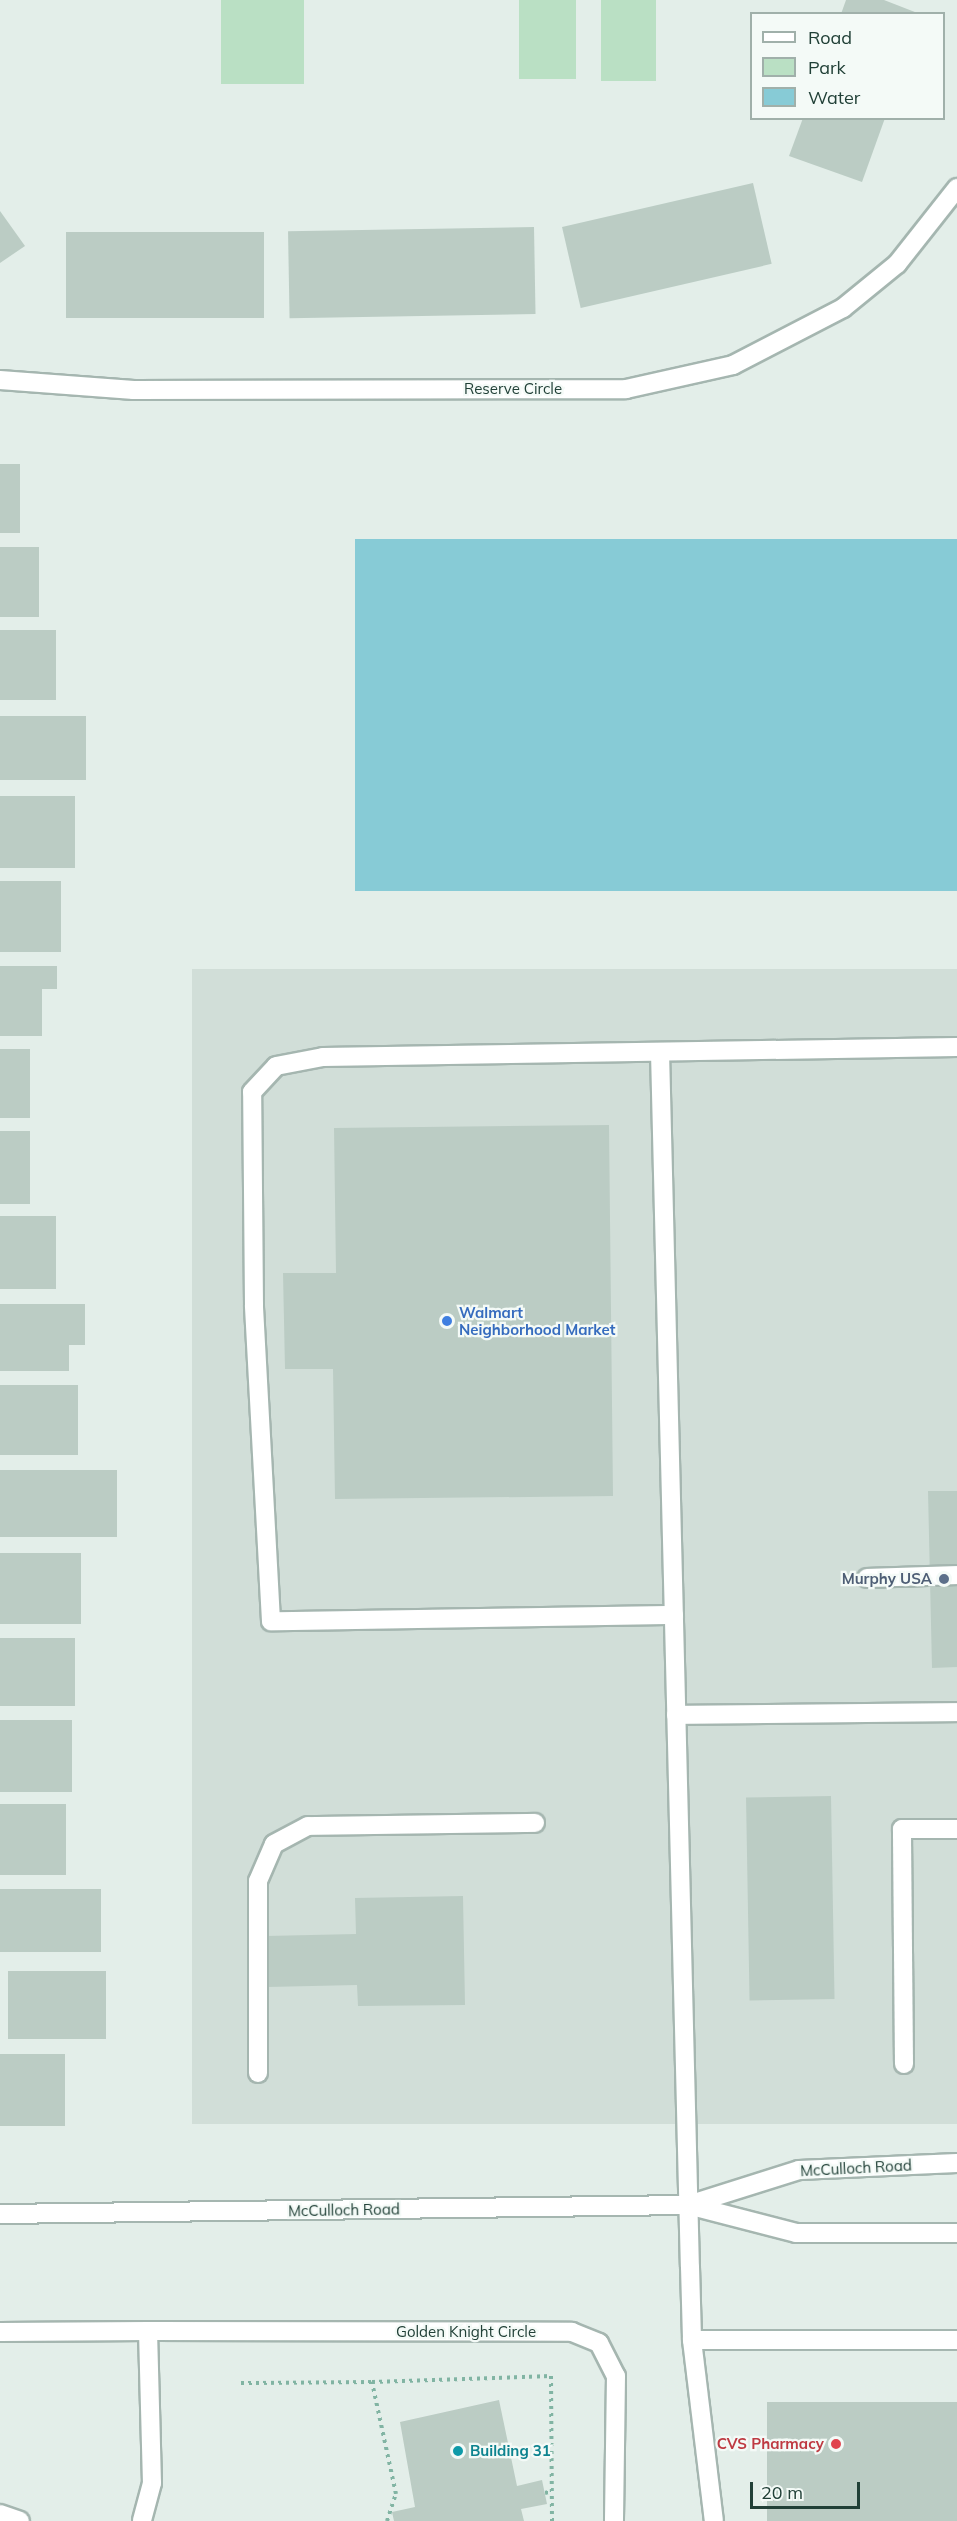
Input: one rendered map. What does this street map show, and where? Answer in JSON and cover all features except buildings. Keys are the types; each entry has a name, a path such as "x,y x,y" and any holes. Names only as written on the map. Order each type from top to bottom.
{"street":[{"name":"Reserve Circle","path":"0,380 134,390 626,389 733,365 843,308 897,264 957,188"},
{"path":"674,1615 271,1621 254,1305 252,1092 276,1066 323,1057 957,1047"},
{"path":"660,1052 688,2205 693,2340 714,2521"},
{"path":"867,1578 957,1575"},
{"path":"676,1715 957,1712"},
{"path":"258,2073 258,1881 274,1844 308,1826 535,1823"},
{"path":"904,2064 902,1829 957,1829"},
{"name":"McCulloch Road","path":"688,2205 798,2170 957,2163"},
{"name":"McCulloch Road","path":"0,2214 688,2205 796,2233 957,2232"},
{"path":"142,2521 152,2482 148,2331"},
{"name":"Golden Knight Circle","path":"0,2332 572,2332 599,2343 616,2376 614,2521"},
{"path":"693,2340 957,2340"},
{"path":"0,2514 20,2521"}],"path":[{"path":"241,2383 372,2382 551,2376 552,2521"},
{"path":"372,2382 396,2494 387,2521"},
{"path":"545,2493 552,2491"}],"shaded area":[{"path":"192,969 957,969 957,2124 192,2124"}],"green space":[{"path":"221,0 304,0 304,84 221,84"},
{"path":"519,0 576,0 576,79 519,79"},
{"path":"601,0 656,0 656,81 601,81"}],"water":[{"path":"355,539 957,539 957,891 355,891"}],"place":[{"name":"Walmart Neighborhood Market","path":"447,1321"},
{"name":"Murphy USA","path":"944,1579"},
{"name":"CVS Pharmacy","path":"836,2444"},
{"name":"Building 31","path":"458,2451"}]}
